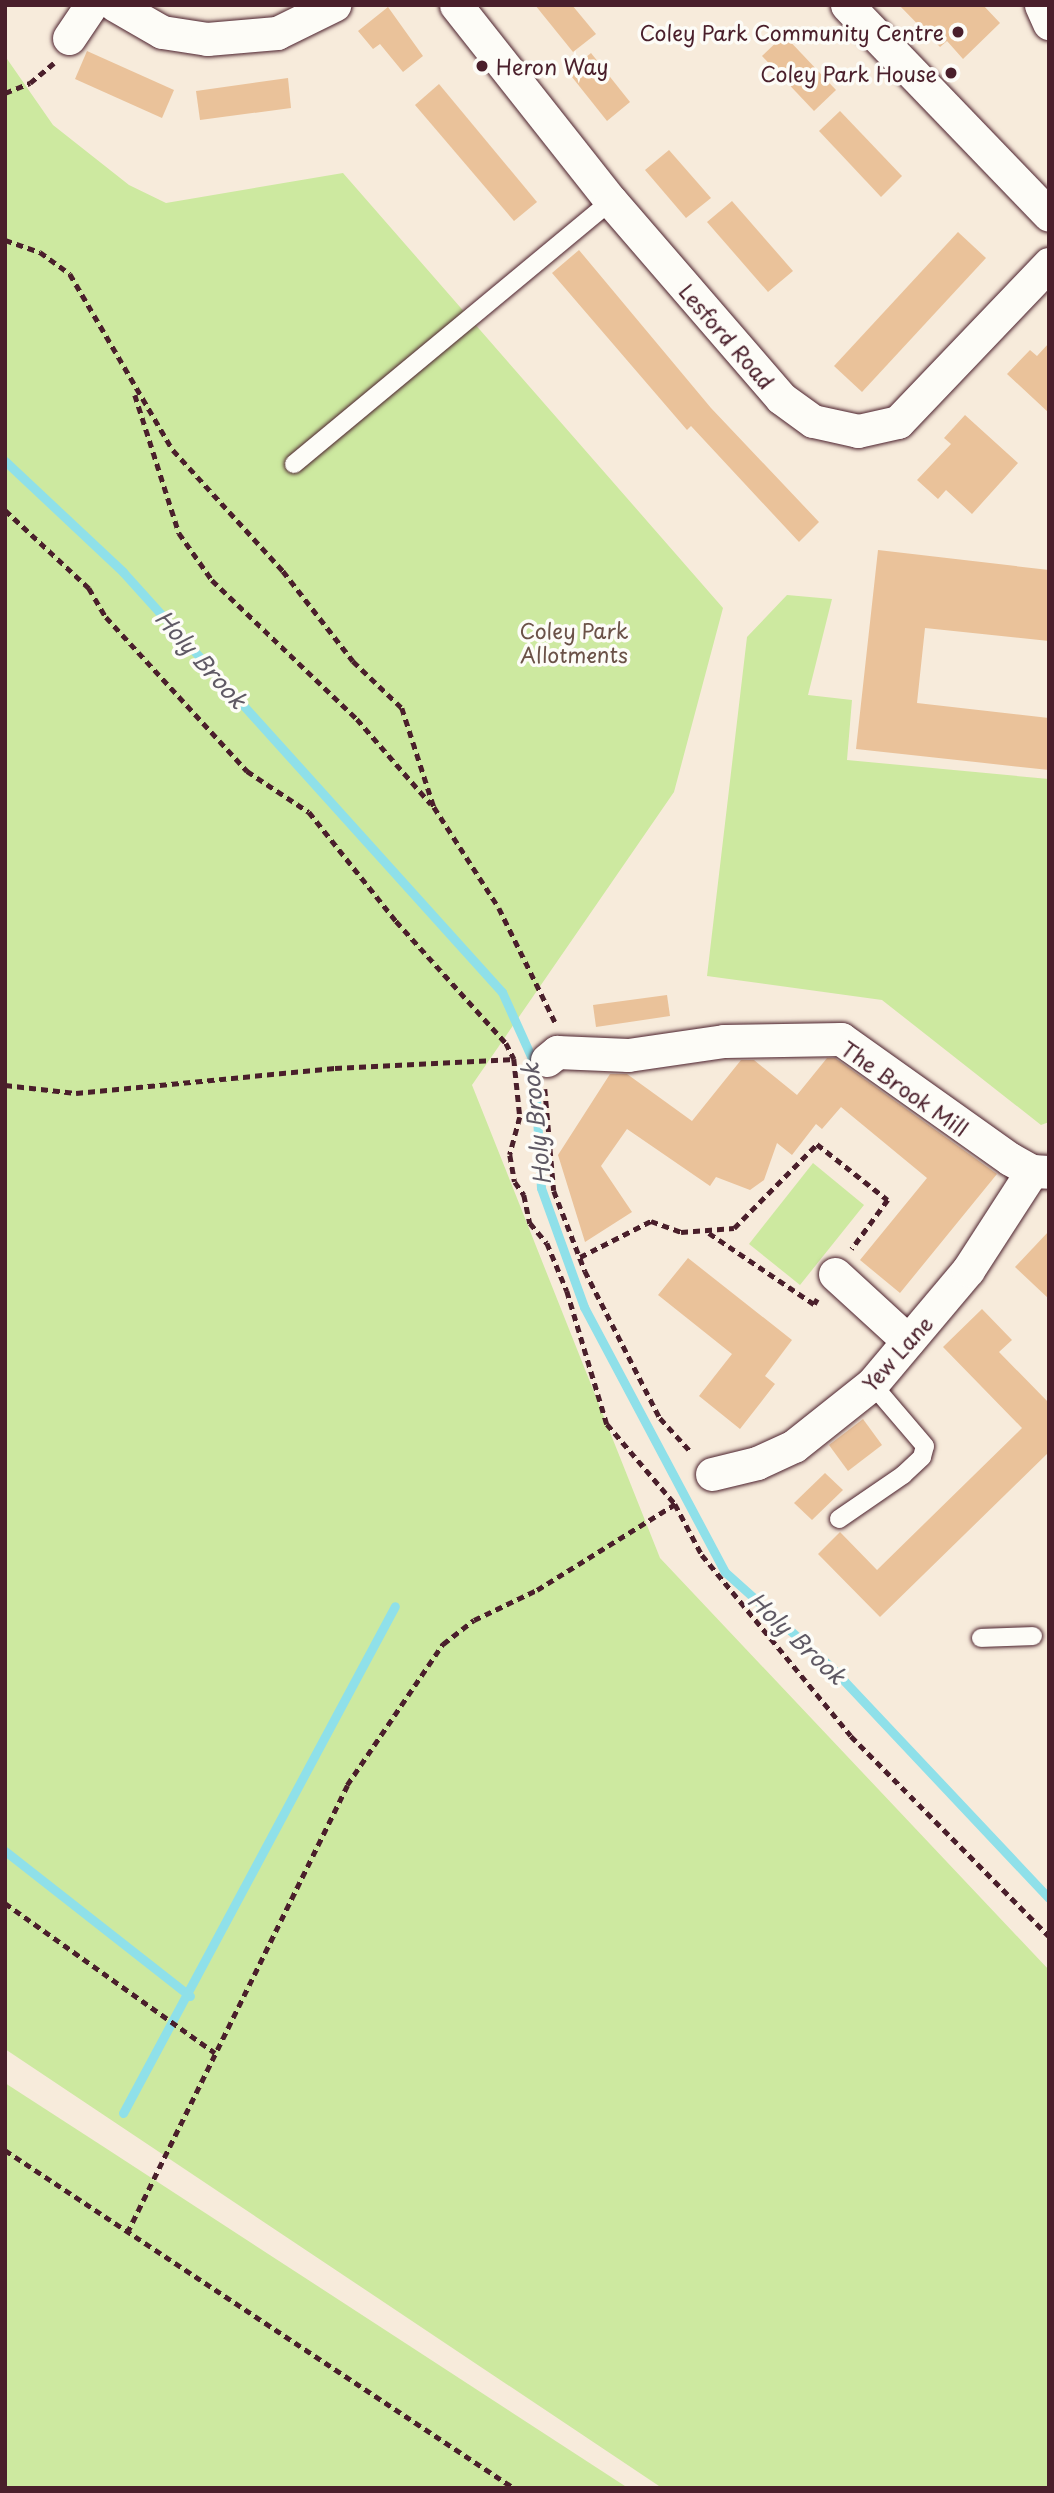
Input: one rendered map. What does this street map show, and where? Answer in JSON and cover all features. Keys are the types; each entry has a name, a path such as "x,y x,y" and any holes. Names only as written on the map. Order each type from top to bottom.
{"street":[{"path":"69,38 91,5"},
{"path":"115,5 162,32 207,40 277,33 334,5"},
{"name":"Lesford Road","path":"456,5 611,201 781,398 813,421 858,431 898,422 1049,264"},
{"path":"847,5 1049,215"},
{"path":"1041,5 1049,23"},
{"name":"The Brook Mill","path":"551,1056 628,1055 723,1041 841,1039 1040,1172"},
{"name":"Yew Lane","path":"712,1474 757,1464 793,1446 872,1384 968,1270 1040,1172"},
{"path":"835,1274 908,1341"}],"lane":[{"path":"294,464 611,201"},
{"path":"839,1519 902,1475 925,1446 872,1384"},
{"path":"981,1638 1033,1636"}],"path":[{"path":"5,93 30,83 58,60 69,38"},
{"path":"5,240 40,252 69,274 134,391 173,450 222,509 283,571 353,662 401,708 433,807"},
{"path":"134,391 179,533 212,580 357,719 433,807 543,990 555,1017 551,1056 543,1077 554,1191 580,1257 660,1418 712,1474"},
{"path":"5,510 89,589 114,625 247,771 309,812 396,921 473,1002 514,1059 520,1117 510,1155 515,1182 524,1195 530,1223 542,1234 563,1281 604,1415 617,1435 675,1504 702,1555 851,1736 1049,1936"},
{"path":"5,1084 76,1093 335,1068 514,1059"},
{"path":"580,1257 651,1221 681,1232 709,1233 734,1228 817,1144 887,1200 814,1304 709,1233"},
{"path":"127,2233 347,1785 443,1644 474,1620 537,1590 675,1504"},
{"path":"5,1903 215,2053"},
{"path":"5,2150 514,2488"}],"green space":[{"name":"Coley Park Allotments","path":"5,56 53,125 129,185 166,203 343,173 723,608 674,792 472,1085 660,1558 1049,1970 1049,2488 662,2488 5,2049"},
{"path":"787,595 832,599 808,695 852,700 847,760 1049,779 1049,1122 1041,1125 882,1000 707,976 747,637"},
{"path":"813,1163 864,1205 800,1285 749,1244"},
{"path":"5,2083 107,2149 628,2488 5,2488"}],"building":[{"path":"535,5 572,5 596,34 573,52"},
{"name":"Coley Park Community Centre","path":"899,5 983,5 1000,23 963,59 947,41 940,47"},
{"path":"388,7 423,56 403,72 380,44 373,49 358,31"},
{"path":"784,35 836,90 814,111 762,56"},
{"path":"87,51 174,90 162,118 75,79"},
{"path":"591,53 630,102 607,121 568,72"},
{"path":"288,78 291,108 200,120 196,91"},
{"path":"439,84 537,202 514,221 415,105"},
{"path":"840,111 902,176 881,197 819,131"},
{"path":"669,150 711,198 686,218 645,170"},
{"path":"732,201 793,271 768,292 707,222"},
{"path":"958,232 986,258 862,392 834,366"},
{"path":"579,250 711,408 819,522 799,542 691,426 687,430 552,273"},
{"path":"1049,343 1049,413 1007,374 1030,350 1037,356"},
{"path":"965,415 1018,463 972,514 946,490 938,499 917,480 951,444 944,438"},
{"path":"878,550 1049,570 1049,641 925,628 917,703 1049,718 1049,770 856,749"},
{"path":"667,995 670,1016 596,1027 593,1005"},
{"path":"827,1058 835,1058 997,1174 900,1293 860,1260 927,1178 841,1107 822,1129 816,1124 792,1155 777,1143 764,1180 750,1190 716,1177 710,1186 627,1129 601,1166 632,1212 585,1242 558,1155 610,1074 627,1074 692,1121 741,1060 754,1060 797,1095"},
{"path":"1049,1231 1049,1299 1015,1267"},
{"path":"688,1258 792,1340 765,1376 775,1384 740,1429 699,1396 732,1354 658,1295"},
{"path":"982,1309 1012,1340 999,1352 1049,1403 1049,1452 880,1617 818,1554 840,1532 877,1570 1022,1428 943,1347"},
{"path":"863,1419 882,1445 848,1471 829,1445"},
{"path":"825,1473 843,1490 812,1520 794,1503"}],"waterway":[{"name":"Holy Brook","path":"5,461 123,572 502,992 534,1063 541,1188 584,1307 725,1572 832,1668 1049,1898"},
{"path":"123,2113 395,1606"},
{"path":"5,1851 190,1996"}],"place":[{"name":"Coley Park Community Centre","path":"958,32"},
{"name":"Heron Way","path":"482,66"},
{"name":"Coley Park House","path":"951,73"}]}
